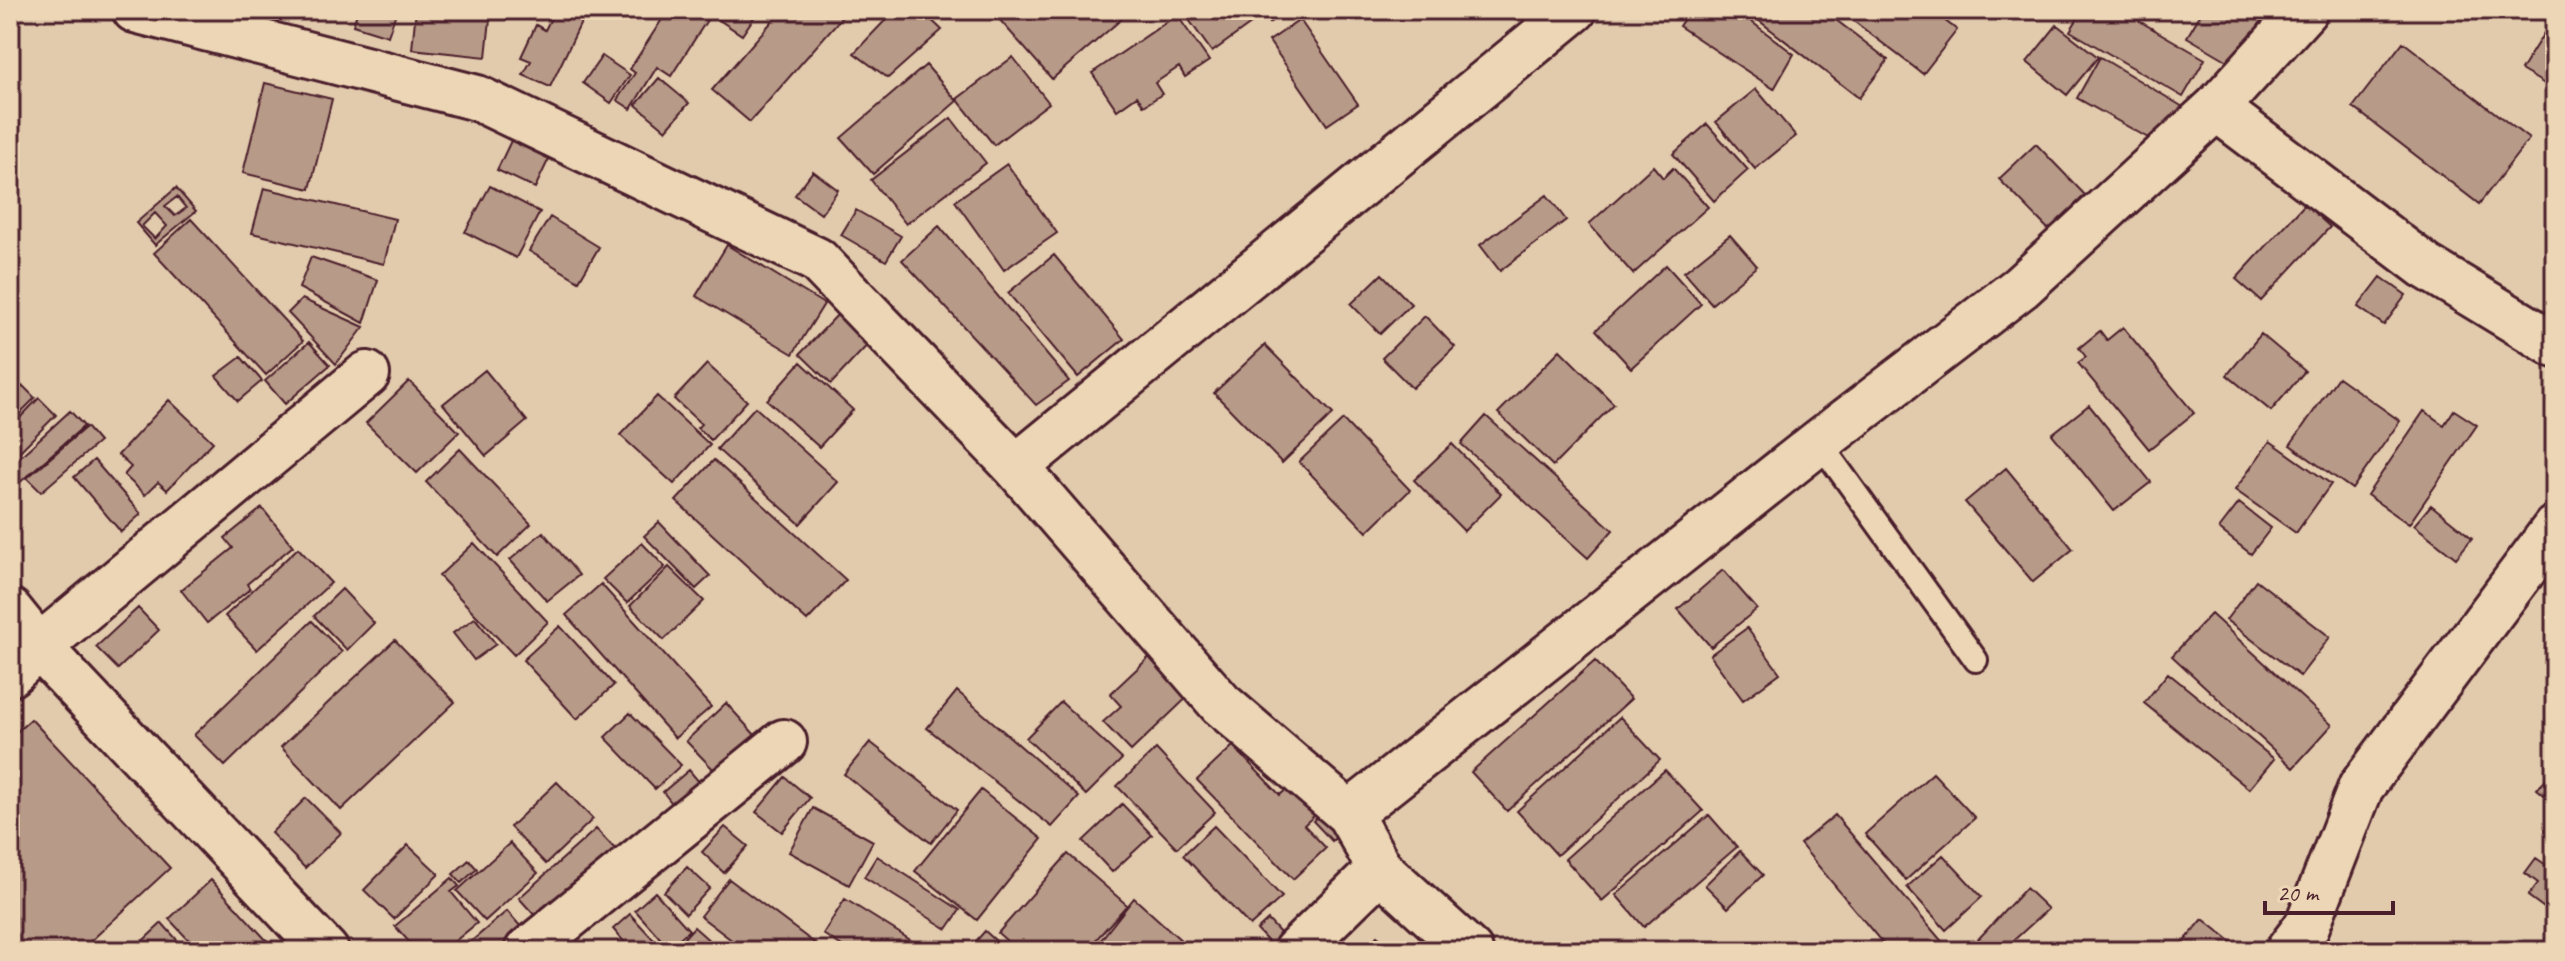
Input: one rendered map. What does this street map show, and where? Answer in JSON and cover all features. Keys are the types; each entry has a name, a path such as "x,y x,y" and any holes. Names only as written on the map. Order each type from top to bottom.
{"street":[{"path":"135,10 477,98 817,260 1016,467 1221,704 1349,814 1380,869 1470,951"},
{"path":"1016,467 1574,10"},
{"path":"1349,814 1819,442 2021,287 2216,108 2305,10"},
{"path":"2216,108 2425,266 2555,345"},
{"path":"25,660 367,374"},
{"path":"2288,951 2307,926 2361,787 2555,528"},
{"path":"10,611 25,660 326,951"},
{"path":"527,951 784,742"},
{"path":"1296,951 1380,869"}],"lane":[{"path":"1819,442 1976,660"}],"building":[{"path":"358,10 397,10 388,36 353,25"},
{"path":"416,10 491,10 486,57 412,49"},
{"path":"555,10 587,10 550,87 523,75 531,61 521,57 536,25 545,30"},
{"path":"668,10 692,10 707,20 671,76 657,67 631,109 617,100 635,73 630,69"},
{"path":"704,10 759,10 742,35"},
{"path":"782,10 848,10 750,122 712,90"},
{"path":"895,10 921,10 942,30 888,78 854,53"},
{"path":"1010,10 1132,10 1052,79 999,19"},
{"path":"1182,10 1243,10 1252,23 1212,52"},
{"path":"1258,10 1285,10 1269,23"},
{"path":"1690,10 1736,10 1794,54 1774,89 1679,26"},
{"path":"1758,10 1823,10 1888,60 1859,98 1753,16"},
{"path":"1851,10 1931,10 1957,30 1923,74 1847,16"},
{"path":"2083,10 2120,10 2205,59 2183,97 2070,31"},
{"path":"2203,10 2261,10 2266,13 2235,65 2187,37"},
{"path":"1177,15 1209,61 1185,77 1179,67 1155,83 1162,94 1144,106 1137,96 1117,110 1092,73"},
{"path":"2555,15 2555,90 2521,70"},
{"path":"10,18 20,20 10,70"},
{"path":"1300,20 1358,104 1327,125 1269,41"},
{"path":"2057,25 2098,57 2067,95 2027,62"},
{"path":"2403,42 2529,139 2479,204 2353,107"},
{"path":"602,56 630,75 611,103 583,83"},
{"path":"1013,57 1049,103 994,145 957,99"},
{"path":"2100,57 2203,119 2150,139 2077,98"},
{"path":"926,65 957,101 873,174 841,138"},
{"path":"659,78 689,103 666,130 636,105"},
{"path":"265,83 332,99 310,189 243,173"},
{"path":"1756,89 1796,136 1755,169 1716,122"},
{"path":"951,118 986,163 906,224 871,180"},
{"path":"1707,124 1748,170 1714,201 1673,154"},
{"path":"517,128 555,146 535,188 497,170"},
{"path":"2036,144 2085,195 2049,230 1999,179"},
{"path":"1007,164 1057,233 1004,270 955,201"},
{"path":"1653,166 1663,178 1673,168 1708,207 1633,274 1589,224"},
{"path":"813,171 838,190 821,214 795,195"},
{"path":"490,186 540,212 516,258 465,232"},
{"path":"176,188 196,211 155,245 136,223","holes":["177,197 186,208 175,216 165,206","155,213 167,226 155,239 142,226"]},
{"path":"264,188 395,219 384,264 252,233"},
{"path":"1547,195 1566,220 1500,271 1480,245"},
{"path":"2305,204 2330,227 2261,301 2236,279"},
{"path":"856,210 901,236 886,261 841,235"},
{"path":"550,217 599,247 579,281 529,251"},
{"path":"191,219 303,341 266,375 154,253"},
{"path":"939,226 1069,381 1036,405 902,260"},
{"path":"1730,235 1757,266 1712,304 1684,272"},
{"path":"727,245 824,304 793,354 696,296"},
{"path":"1054,255 1124,339 1078,377 1008,293"},
{"path":"311,257 378,280 364,323 299,288"},
{"path":"1666,265 1701,304 1631,368 1596,330"},
{"path":"1382,274 1411,304 1380,334 1351,304"},
{"path":"2381,277 2406,295 2384,325 2358,307"},
{"path":"302,299 364,327 336,364 288,313"},
{"path":"841,311 872,340 831,384 800,354"},
{"path":"1425,316 1455,347 1412,388 1382,358"},
{"path":"2123,327 2194,413 2149,449 2078,363 2086,357 2079,348 2100,331 2107,340"},
{"path":"2261,334 2305,371 2271,411 2227,375"},
{"path":"309,342 330,365 285,404 265,381"},
{"path":"1265,345 1333,414 1282,463 1214,393"},
{"path":"1560,350 1614,404 1553,466 1498,413"},
{"path":"241,357 262,381 238,401 216,376"},
{"path":"801,362 853,410 819,447 767,400"},
{"path":"707,364 747,401 711,440 697,428 701,424 674,399"},
{"path":"485,370 527,421 486,456 443,404"},
{"path":"2338,377 2400,421 2352,489 2290,445"},
{"path":"409,381 459,432 417,473 366,423"},
{"path":"23,386 35,398 10,423 10,398"},
{"path":"657,396 710,445 674,484 620,435"},
{"path":"39,398 56,415 12,459 10,428"},
{"path":"169,400 213,442 167,490 158,482 145,495 124,475 131,467 118,455"},
{"path":"2089,405 2151,482 2114,511 2052,434"},
{"path":"755,407 838,482 800,524 717,449"},
{"path":"2454,410 2477,425 2409,524 2367,495 2424,411 2444,425"},
{"path":"70,411 84,426 18,484 10,475 10,466"},
{"path":"1486,416 1613,530 1588,558 1461,444"},
{"path":"1343,420 1410,490 1367,532 1299,462"},
{"path":"86,427 99,442 41,492 27,478"},
{"path":"2270,441 2331,484 2296,533 2235,490"},
{"path":"1452,444 1501,494 1464,531 1414,480"},
{"path":"460,449 531,524 497,557 426,482"},
{"path":"94,460 141,514 121,532 74,477"},
{"path":"714,460 846,580 807,621 676,501"},
{"path":"2006,468 2073,549 2033,582 1965,502"},
{"path":"2239,503 2271,528 2251,554 2219,529"},
{"path":"2431,505 2472,538 2456,558 2414,525"},
{"path":"262,508 293,546 247,584 250,589 207,623 181,590 233,548 225,538"},
{"path":"659,522 710,576 696,589 644,536"},
{"path":"543,532 579,575 547,601 510,560"},
{"path":"474,543 548,622 514,655 439,576"},
{"path":"642,543 665,567 627,603 603,579"},
{"path":"298,548 331,583 257,650 225,616"},
{"path":"669,567 704,601 664,640 630,606"},
{"path":"1723,570 1757,609 1711,647 1678,609"},
{"path":"2256,580 2330,637 2300,676 2226,620"},
{"path":"601,584 711,707 675,738 566,615"},
{"path":"342,589 374,623 347,650 314,616"},
{"path":"138,608 159,630 118,669 96,647"},
{"path":"2211,614 2332,725 2293,768 2172,656"},
{"path":"475,618 496,644 474,660 453,633"},
{"path":"312,621 342,652 225,766 194,735"},
{"path":"560,626 614,685 577,719 523,660"},
{"path":"1747,628 1780,673 1743,700 1710,655"},
{"path":"395,640 455,702 341,810 281,747"},
{"path":"1158,649 1196,689 1131,751 1103,722 1121,706 1110,694"},
{"path":"1595,661 1631,699 1507,811 1471,772"},
{"path":"2168,673 2274,759 2249,789 2144,703"},
{"path":"957,691 1079,797 1052,827 927,728"},
{"path":"1061,702 1122,759 1086,795 1026,738"},
{"path":"726,703 755,735 715,771 686,741"},
{"path":"630,713 681,765 655,789 605,737"},
{"path":"1620,717 1660,760 1557,855 1517,811"},
{"path":"31,719 170,868 80,951 10,951 10,738"},
{"path":"870,742 957,810 931,843 844,774"},
{"path":"1233,746 1280,795 1290,786 1316,814 1304,825 1326,848 1293,879 1197,780"},
{"path":"1156,749 1215,812 1177,848 1117,786"},
{"path":"2555,769 2555,804 2537,789"},
{"path":"689,770 710,795 683,817 663,792"},
{"path":"1665,770 1703,811 1602,901 1565,859"},
{"path":"1933,773 1975,818 1906,880 1865,834"},
{"path":"785,777 810,798 782,832 756,812"},
{"path":"557,782 593,819 546,864 510,827"},
{"path":"981,790 1042,839 977,920 915,871"},
{"path":"306,798 341,833 305,868 271,833"},
{"path":"1122,804 1152,835 1112,872 1083,841"},
{"path":"1328,807 1347,827 1332,841 1313,821"},
{"path":"813,808 873,841 849,885 789,852"},
{"path":"1709,815 1737,847 1644,927 1616,895"},
{"path":"1835,815 1950,951 1889,951 1800,844"},
{"path":"1214,826 1282,897 1250,926 1183,855"},
{"path":"725,827 748,846 724,873 702,852"},
{"path":"596,829 616,850 538,919 519,898"},
{"path":"510,843 538,873 485,921 457,891"},
{"path":"408,845 439,874 394,919 364,890"},
{"path":"1740,851 1763,875 1728,908 1705,885"},
{"path":"1068,854 1127,905 1086,951 1018,951 998,933"},
{"path":"1943,855 1982,897 1946,930 1907,887"},
{"path":"877,856 960,910 947,929 864,877"},
{"path":"2536,858 2555,871 2555,916 2528,896 2538,883 2525,873"},
{"path":"469,860 477,869 461,883 453,874"},
{"path":"687,867 710,888 686,914 664,892"},
{"path":"452,878 459,886 451,892 477,923 443,951 417,951 395,926"},
{"path":"729,879 825,951 746,951 700,916"},
{"path":"211,880 269,943 260,951 199,951 169,919"},
{"path":"2026,888 2048,909 2002,951 1967,951"},
{"path":"655,892 689,930 665,951 645,951 660,938 635,910"},
{"path":"1134,898 1193,951 1092,951"},
{"path":"845,899 928,951 850,951 823,934"},
{"path":"507,911 529,936 506,951 460,951"},
{"path":"630,914 654,940 642,951 632,951 613,929"},
{"path":"2203,919 2243,951 2176,951"},
{"path":"1268,920 1283,936 1272,946 1257,930"},
{"path":"162,923 187,951 132,951"},
{"path":"694,927 721,951 672,951"},
{"path":"985,931 1007,951 967,951"},
{"path":"1377,936 1396,951 1364,951"}]}
